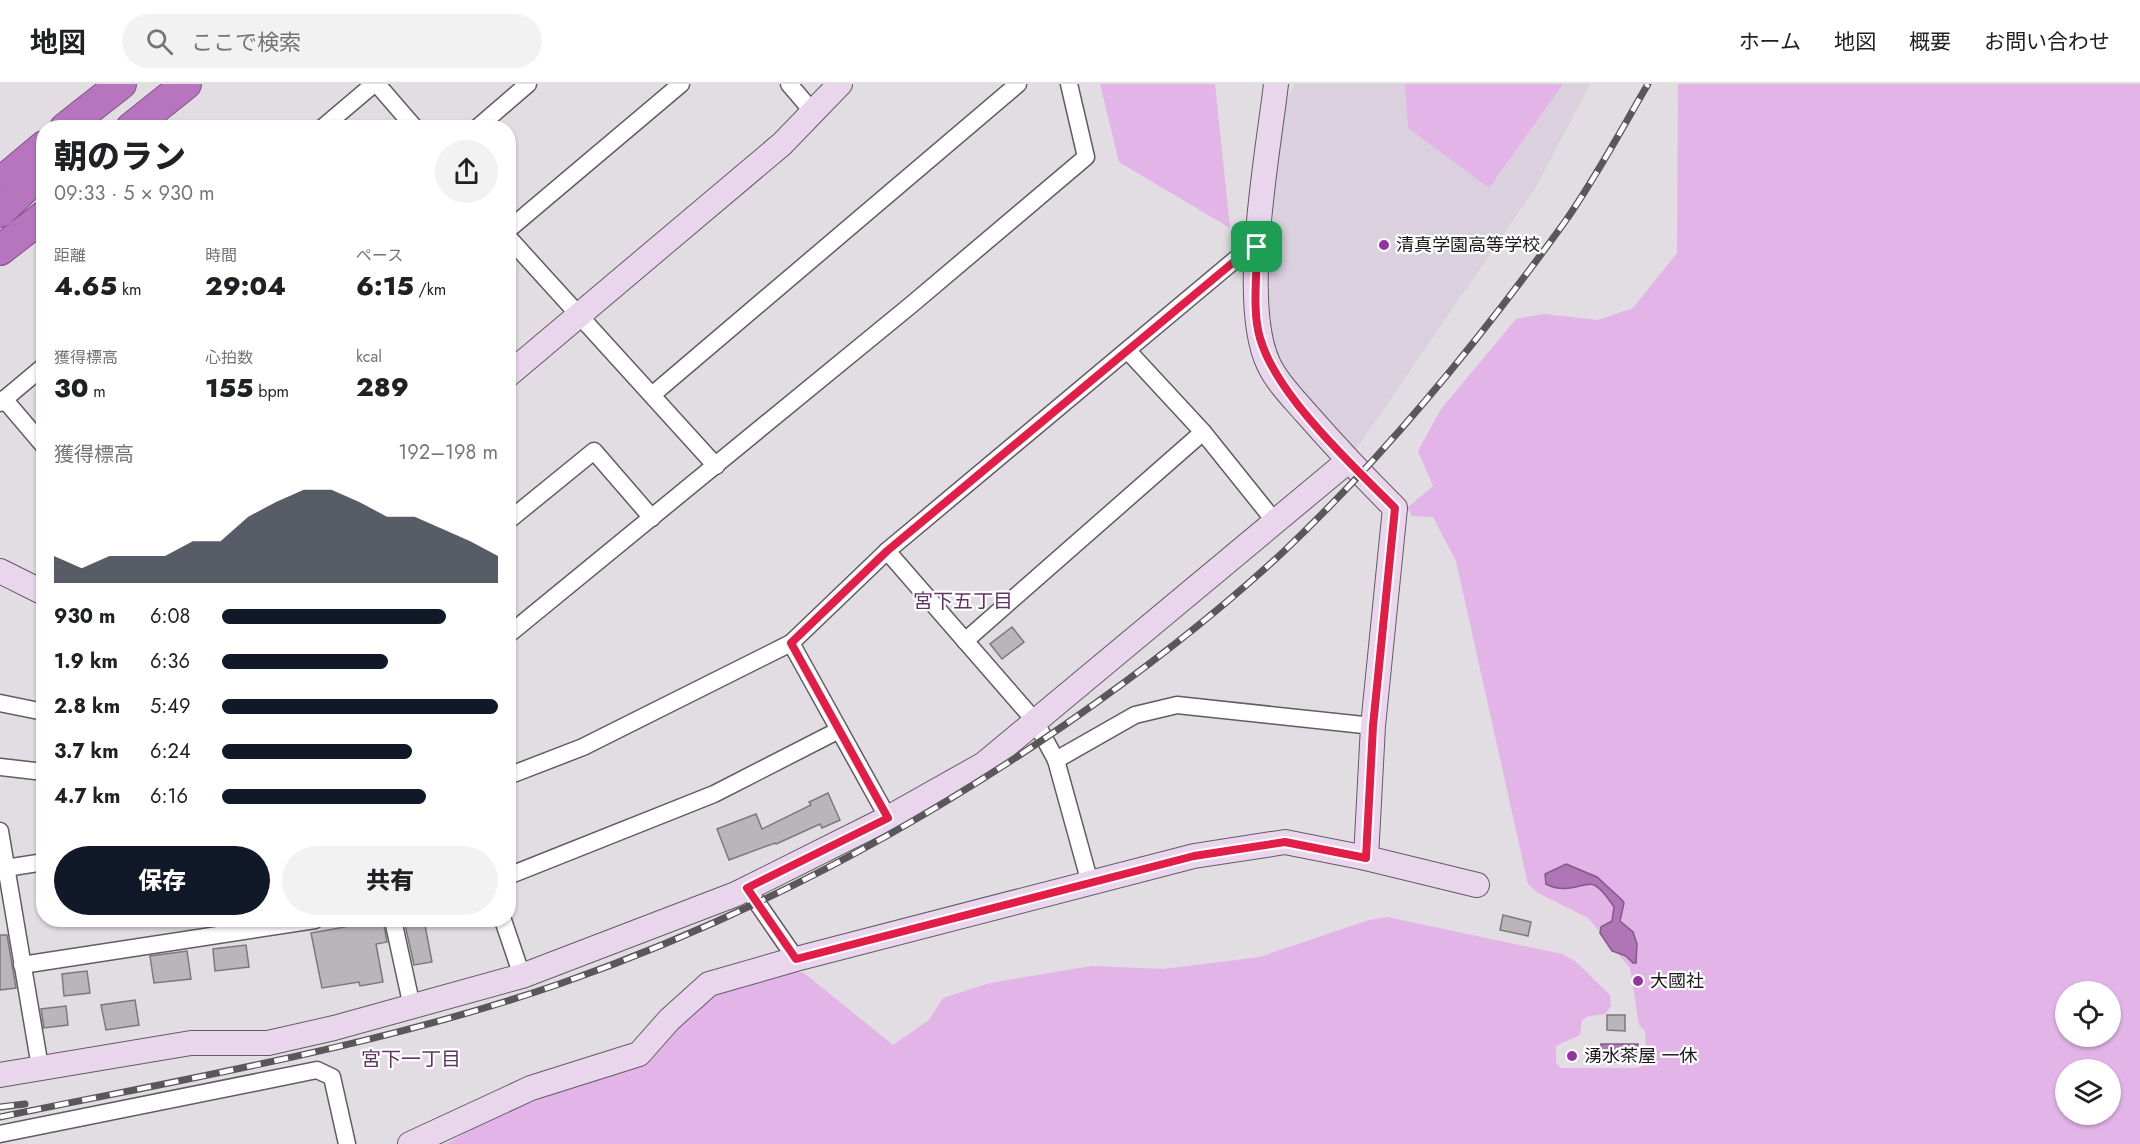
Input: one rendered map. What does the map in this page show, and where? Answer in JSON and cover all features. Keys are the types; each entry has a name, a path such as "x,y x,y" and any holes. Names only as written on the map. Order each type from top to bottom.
{"highway":[{"path":"75,120 121,84"},
{"path":"100,120 140,84"},
{"path":"140,120 186,84"},
{"path":"165,120 208,84"},
{"path":"0,182 36,153"},
{"path":"0,212 36,178"},
{"path":"0,230 36,201"},
{"path":"0,250 36,222"}],"street":[{"path":"331,120 375,84 407,120"},
{"path":"486,120 528,84"},
{"path":"516,223 681,84"},
{"path":"789,84 813,112"},
{"path":"516,368 782,144 840,84"},
{"path":"652,395 1018,84"},
{"path":"516,628 716,466 1086,157 1070,84"},
{"path":"1276,84 1257,247 1259,336 1269,365 1287,392 1348,461 1395,508 1373,726 1366,858"},
{"path":"516,246 716,466"},
{"path":"516,773 583,747 791,643 887,551 1236,260 1257,247"},
{"path":"1128,351 1203,432 1276,523"},
{"path":"36,373 2,401 36,437"},
{"path":"965,641 1203,432"},
{"path":"516,514 594,451 652,518"},
{"path":"0,1075 191,1043 268,1043 412,1007 522,976 747,888 888,818 984,764 1348,461"},
{"path":"887,551 1035,721 1056,760 1090,883"},
{"path":"0,571 36,589"},
{"path":"791,643 888,818"},
{"path":"0,703 36,710"},
{"path":"1056,760 1135,715 1177,705 1373,726"},
{"path":"516,873 714,794 839,730"},
{"path":"0,767 36,771"},
{"path":"0,831 39,1067"},
{"path":"410,1144 531,1088 639,1054 669,1020 709,984 796,959 1194,856 1285,842 1366,858 1478,885"},
{"path":"6,868 36,863"},
{"path":"747,888 796,959"},
{"path":"22,964 268,927"},
{"path":"395,927 412,1007"},
{"path":"505,927 522,976"},
{"path":"0,1134 317,1070 332,1077 348,1144"}],"shaded area":[{"path":"1100,84 1215,84 1230,228 1119,162"},
{"name":"清真学園高等学校","path":"1295,84 1590,84 1536,187 1348,461 1291,401 1273,348 1268,304 1280,111"},
{"path":"1405,84 1563,84 1489,188 1408,128"},
{"path":"1678,84 2140,84 2140,1144 446,1144 517,1104 645,1057 714,990 791,971 804,973 893,1045 929,1020 943,998 990,983 1091,966 1163,969 1260,957 1369,920 1387,917 1562,954 1575,961 1610,995 1611,1006 1605,1014 1589,1016 1582,1020 1580,1035 1556,1046 1556,1063 1561,1068 1636,1068 1642,1066 1646,1049 1645,1031 1639,1025 1630,968 1588,918 1538,893 1528,884 1456,561 1433,517 1412,516 1407,508 1433,486 1418,451 1441,409 1516,319 1544,314 1598,320 1633,308 1677,253"},
{"path":"1566,864 1597,877 1622,900 1624,903 1620,921 1633,932 1637,944 1636,963 1612,951 1600,933 1601,927 1612,921 1614,907 1600,889 1591,884 1562,889 1546,884 1545,874"},
{"path":"1601,1044 1638,1044 1635,1062 1606,1062 1601,1055"}],"building":[{"path":"1012,627 1024,642 1002,659 990,644"},
{"path":"828,793 840,820 822,828 820,824 776,844 729,860 717,829 756,814 762,829 811,805 809,802"},
{"path":"1503,915 1531,922 1528,936 1500,930"},
{"path":"344,927 384,927 387,942 376,944 383,982 360,986 359,982 322,988 311,933"},
{"path":"406,927 425,927 432,962 414,965"},
{"path":"0,935 7,935 16,988 0,990"},
{"path":"246,945 249,967 215,971 213,949"},
{"path":"187,951 191,979 154,983 150,956"},
{"path":"87,971 90,993 64,996 62,974"},
{"path":"135,1000 139,1025 106,1030 101,1005"},
{"path":"66,1006 68,1025 44,1028 41,1009"},
{"path":"1607,1015 1625,1015 1625,1031 1607,1030"}],"railway":[{"path":"0,1117 354,1043 494,1005 562,983 695,931 759,902 885,837 1007,764 1122,684 1203,621 1281,554 1357,478 1465,353 1564,223 1608,154 1648,84"},
{"path":"0,1107 25,1104"}],"place":[{"name":"清真学園高等学校","path":"1384,245"},
{"name":"大國社","path":"1638,981"},
{"name":"湧水茶屋 一休","path":"1572,1056"}],"district":[{"name":"宮下五丁目","path":"963,601"},
{"name":"宮下一丁目","path":"411,1059"}],"route":[{"path":"1257,247 1256,301 1259,336 1269,365 1287,392 1348,461 1395,508 1373,726 1366,858 1285,842 1194,856 796,959 761,912 747,888 888,818 791,643 887,551 1236,260 1257,247"}]}
